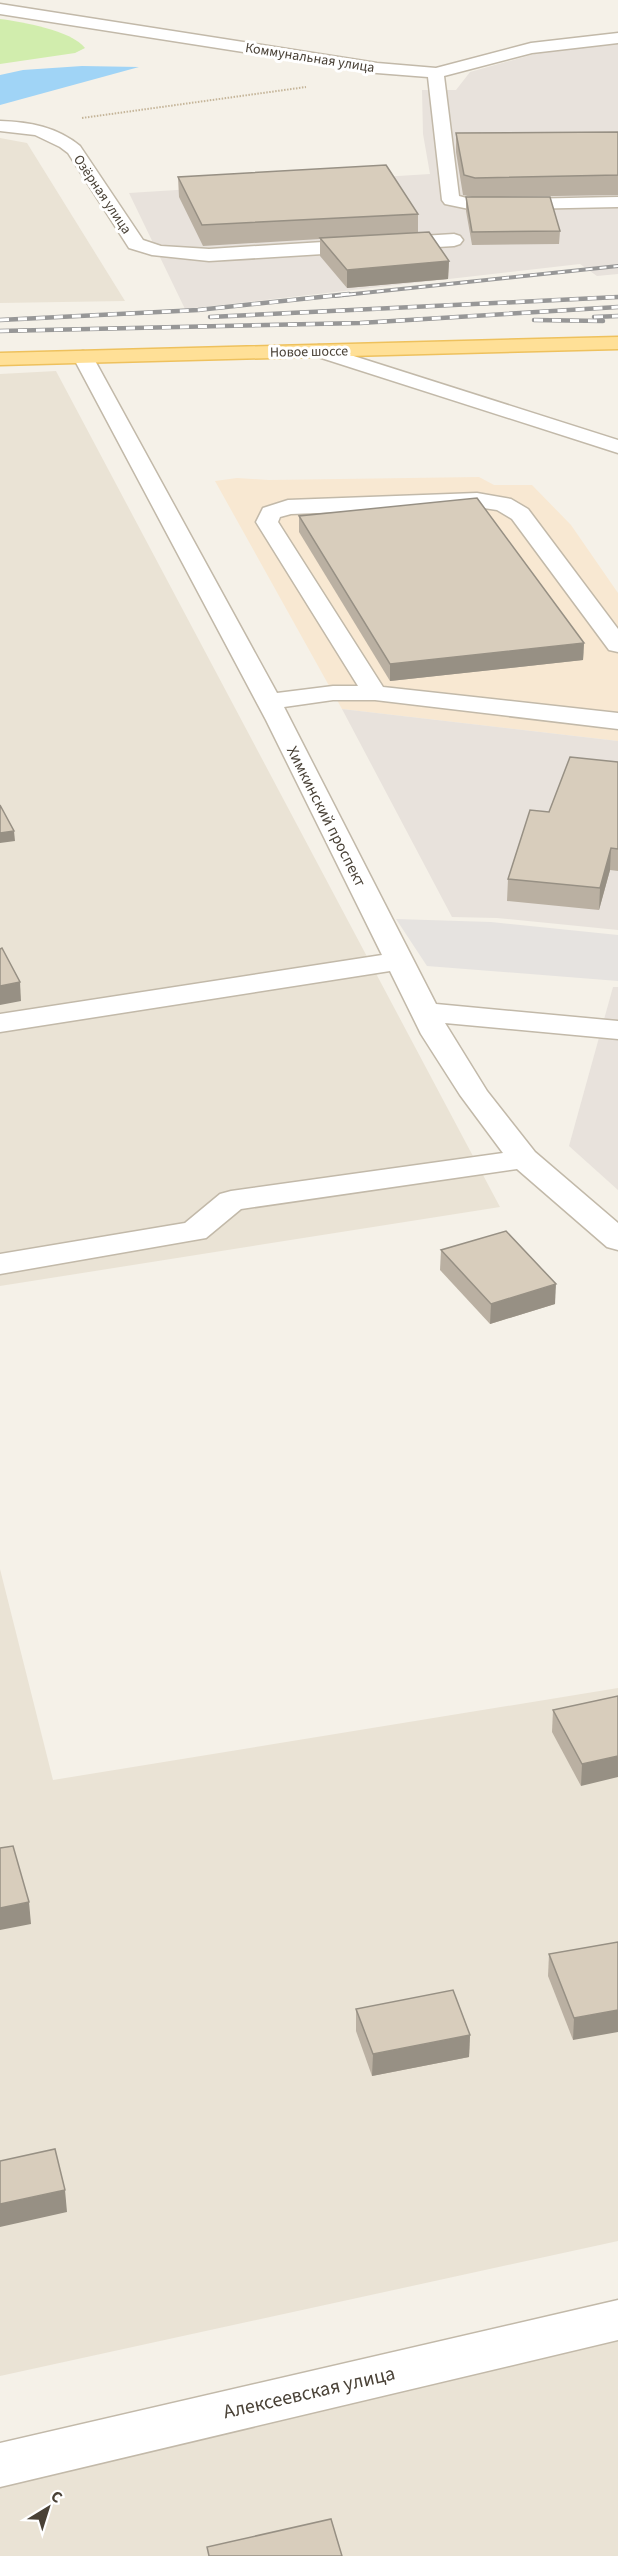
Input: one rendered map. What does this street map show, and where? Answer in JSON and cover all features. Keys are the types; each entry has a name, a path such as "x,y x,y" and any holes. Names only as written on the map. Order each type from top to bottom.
{"main road":[{"name":"Новое шоссе","path":"0,359 618,343"}],"street":[{"path":"4,10 41,0"},
{"name":"Коммунальная улица","path":"4,10 377,68 436,73 531,48 618,38"},
{"path":"500,56 536,57 618,49"},
{"path":"436,73 451,200 474,205 618,202"},
{"name":"Озёрная улица","path":"0,126 41,130 62,139 74,150 136,244 159,251 209,255 454,240"},
{"path":"319,351 618,447"},
{"name":"Химкинский проспект","path":"83,357 269,701 424,1012 475,1095 524,1159 618,1240"},
{"path":"375,693 267,522 271,513 288,507 477,500 503,504 520,514 618,645"},
{"path":"269,701 333,693 375,693 618,722"},
{"path":"0,1023 399,961"},
{"path":"424,1012 618,1030"},
{"path":"0,1264 195,1231 231,1201 524,1159"},
{"name":"Алексеевская улица","path":"0,2464 618,2320"}],"path":[{"path":"18,126 314,85"}],"shaded area":[{"path":"618,43 618,274 597,276 580,264 185,309 129,193 430,174 423,134 422,90 456,90 470,72 538,53"},
{"path":"0,138 27,143 125,301 0,303"},
{"path":"56,371 500,1207 0,1286 0,374"},
{"path":"479,477 494,485 532,485 571,525 618,593 618,741 342,709 215,481 237,478 269,480"},
{"path":"342,709 618,741 618,930 497,918 452,917"},
{"path":"396,919 491,922 618,935 618,981 427,966"},
{"path":"613,987 618,987 618,1190 569,1146"},
{"path":"0,1569 53,1780 618,1688 618,2241 0,2376"},
{"path":"618,2339 618,2556 0,2556 0,2479"}],"green space":[{"path":"0,19 58,32 69,36 85,48 75,53 0,64"}],"water":[{"path":"82,66 139,67 0,105 0,75 23,70"}],"building":[{"path":"618,132 618,175 475,178 464,175 456,133"},
{"path":"386,165 418,214 202,225 178,177"},
{"path":"466,197 550,197 560,231 472,232"},
{"path":"429,232 449,261 347,270 320,238"},
{"path":"477,498 584,643 390,664 299,516"},
{"path":"570,757 618,762 618,849 611,848 600,888 508,879 530,810 549,812"},
{"path":"0,805 14,831 0,833"},
{"path":"2,948 20,982 0,986 0,949"},
{"path":"506,1231 556,1284 491,1304 441,1250"},
{"path":"618,1696 618,1756 582,1764 553,1710"},
{"path":"13,1846 29,1902 0,1908 0,1848"},
{"path":"618,1942 618,2010 574,2018 549,1954"},
{"path":"453,1990 470,2035 373,2054 356,2009"},
{"path":"55,2149 65,2190 0,2204 0,2161"},
{"path":"331,2519 342,2556 209,2556 207,2547"}],"railway":[{"path":"335,296 618,266"},
{"path":"0,320 198,310 349,294"},
{"path":"210,317 618,297"},
{"path":"0,331 360,323 618,307"},
{"path":"594,317 618,316"},
{"path":"534,320 603,321"}]}
